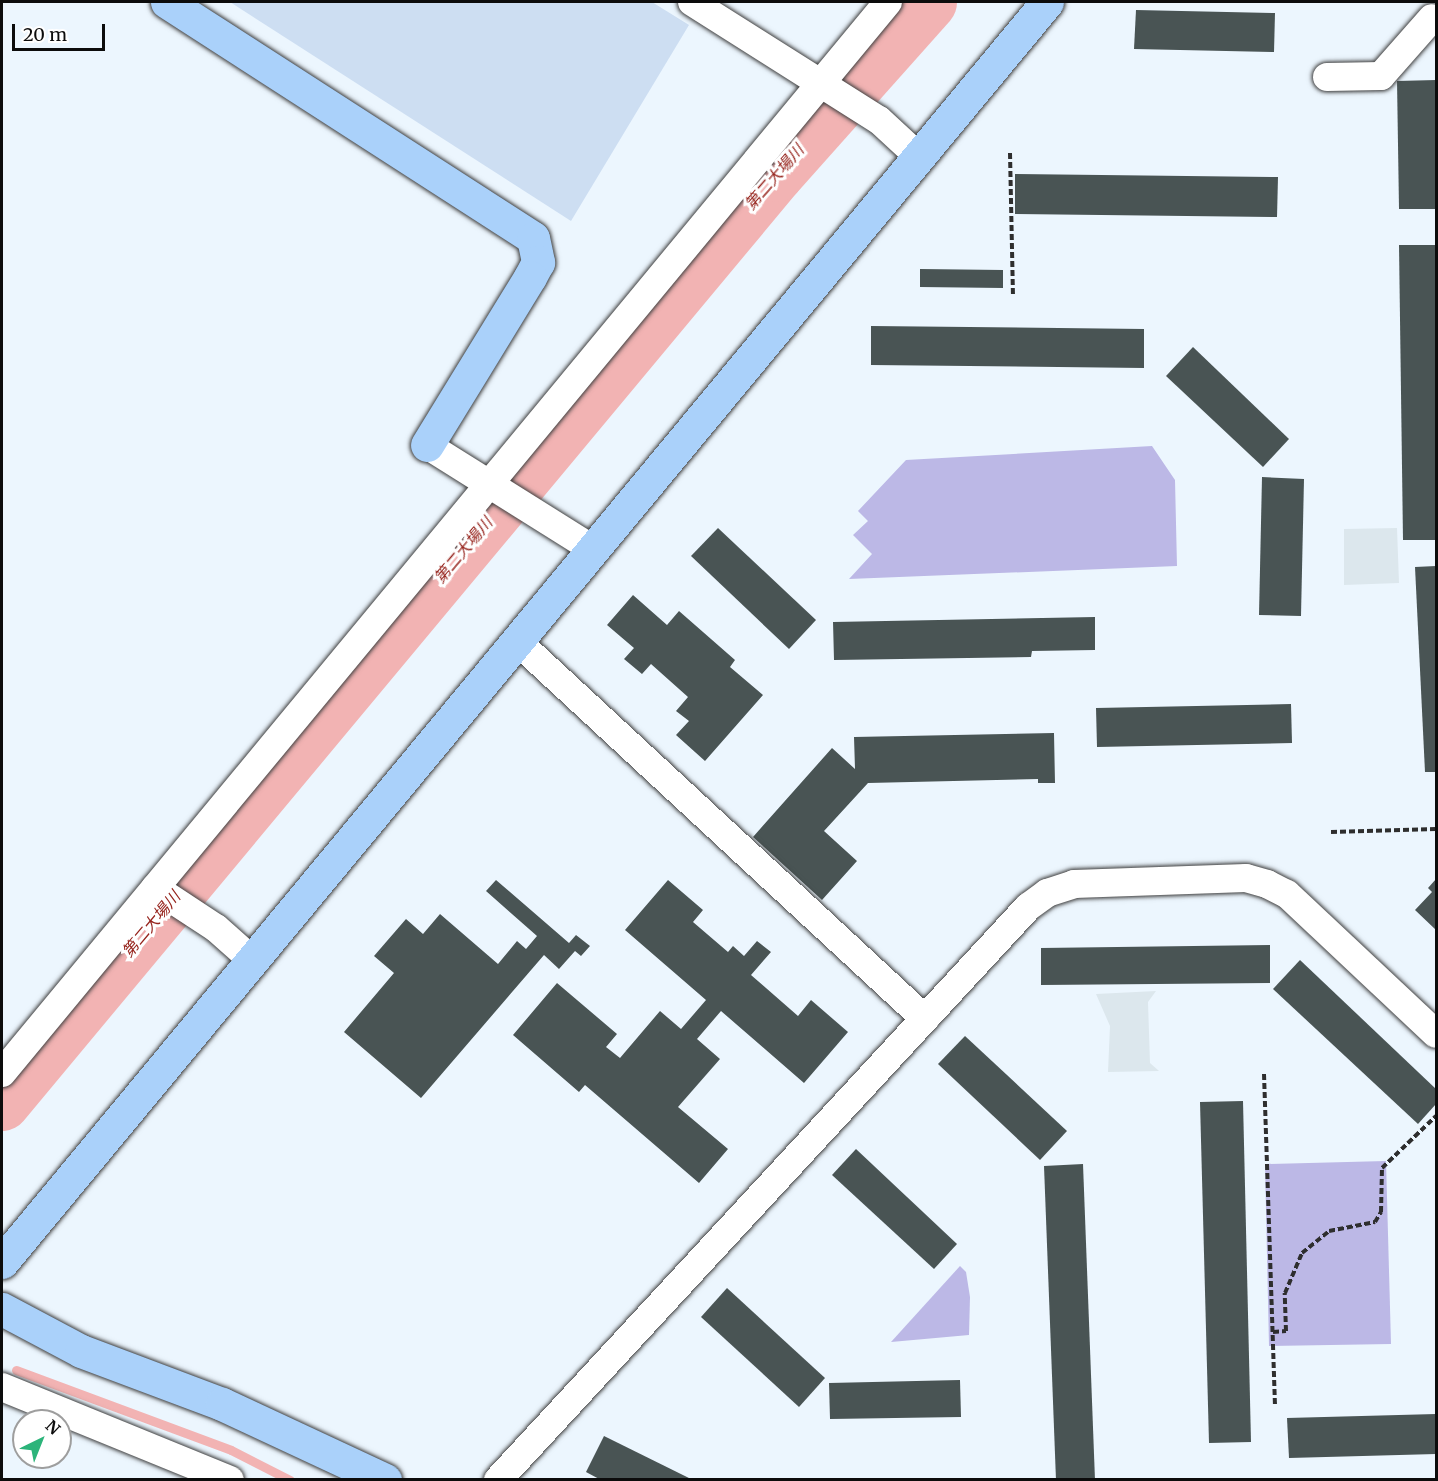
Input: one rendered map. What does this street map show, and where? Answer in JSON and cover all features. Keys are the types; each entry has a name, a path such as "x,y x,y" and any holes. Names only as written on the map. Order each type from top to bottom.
{"street":[{"path":"167,2 533,238 538,262 427,446 593,549"},
{"path":"692,2 879,120 918,156"},
{"path":"2,1073 154,888 493,486 888,2"},
{"path":"2,1262 1047,2"},
{"path":"1327,77 1381,76 1431,15"},
{"path":"517,641 925,1018"},
{"path":"498,1479 1028,907 1047,892 1074,884 1246,878 1287,894 1437,1034"},
{"path":"154,888 216,928 251,960"},
{"path":"2,1309 81,1351 222,1404 385,1479"},
{"path":"2,1387 177,1455 230,1479"}],"path":[{"path":"1010,153 1013,296"},
{"path":"1331,832 1437,829"},
{"path":"1264,1074 1275,1405"},
{"path":"1273,1332 1286,1331 1285,1293 1302,1253 1329,1231 1375,1222 1381,1212 1382,1168 1437,1116"}],"shaded area":[{"path":"230,2 652,2 689,25 571,221"},
{"path":"1152,446 1175,480 1177,566 849,579 872,554 853,535 868,521 858,511 906,460"},
{"path":"1397,528 1399,583 1344,585 1344,529"},
{"path":"1156,991 1148,1002 1150,1063 1159,1071 1108,1072 1110,1026 1096,994"},
{"path":"1386,1161 1391,1344 1269,1346 1265,1164"},
{"path":"960,1266 966,1272 970,1297 969,1335 891,1342"}],"building":[{"path":"1136,10 1275,13 1274,52 1134,49"},
{"path":"1436,80 1436,209 1399,209 1397,81"},
{"path":"1015,174 1278,177 1277,217 1015,214"},
{"path":"1399,245 1436,245 1436,540 1403,540"},
{"path":"920,269 1003,270 1003,288 920,287"},
{"path":"871,326 1144,329 1144,368 871,365"},
{"path":"1193,347 1289,439 1263,467 1166,376"},
{"path":"1262,477 1304,479 1301,616 1259,615"},
{"path":"718,528 816,620 789,649 691,556"},
{"path":"1436,566 1436,772 1425,772 1415,567"},
{"path":"633,595 667,625 679,611 735,660 730,667 763,695 705,761 676,735 689,721 676,711 688,697 651,664 642,674 624,659 634,648 607,625"},
{"path":"1095,617 1095,650 1032,651 1031,657 834,660 833,622"},
{"path":"1291,704 1292,743 1097,747 1096,708"},
{"path":"1054,733 1055,783 1038,783 1038,779 868,783 824,831 857,861 822,900 753,837 832,748 855,769 854,737"},
{"path":"1436,879 1436,930 1415,910 1432,892 1428,888"},
{"path":"496,880 569,943 576,935 590,946 581,956 575,951 559,969 544,955 421,1098 344,1032 394,973 374,956 406,919 423,934 440,914 498,964 517,941 526,949 537,936 486,891"},
{"path":"668,880 703,910 693,922 728,952 733,946 744,956 757,941 771,952 751,975 798,1016 811,1000 848,1032 804,1083 721,1011 697,1039 720,1059 678,1107 728,1149 699,1183 585,1085 579,1092 513,1035 557,983 617,1034 606,1047 620,1058 660,1011 681,1029 706,1000 625,930"},
{"path":"1270,945 1270,983 1041,985 1041,948"},
{"path":"1300,960 1436,1089 1436,1104 1418,1124 1273,989"},
{"path":"965,1036 1067,1131 1040,1160 938,1064"},
{"path":"1243,1101 1251,1442 1209,1443 1200,1102"},
{"path":"856,1149 957,1244 934,1269 832,1175"},
{"path":"1083,1164 1095,1480 1056,1480 1044,1166"},
{"path":"727,1288 825,1378 799,1407 701,1317"},
{"path":"960,1380 961,1417 830,1419 829,1383"},
{"path":"1436,1414 1436,1454 1289,1458 1287,1418"},
{"path":"604,1436 693,1480 601,1480 586,1472"}],"waterway":[{"name":"第二大場川","path":"2,1103 776,174 929,2"},
{"path":"16,1370 231,1450 290,1480"}]}
